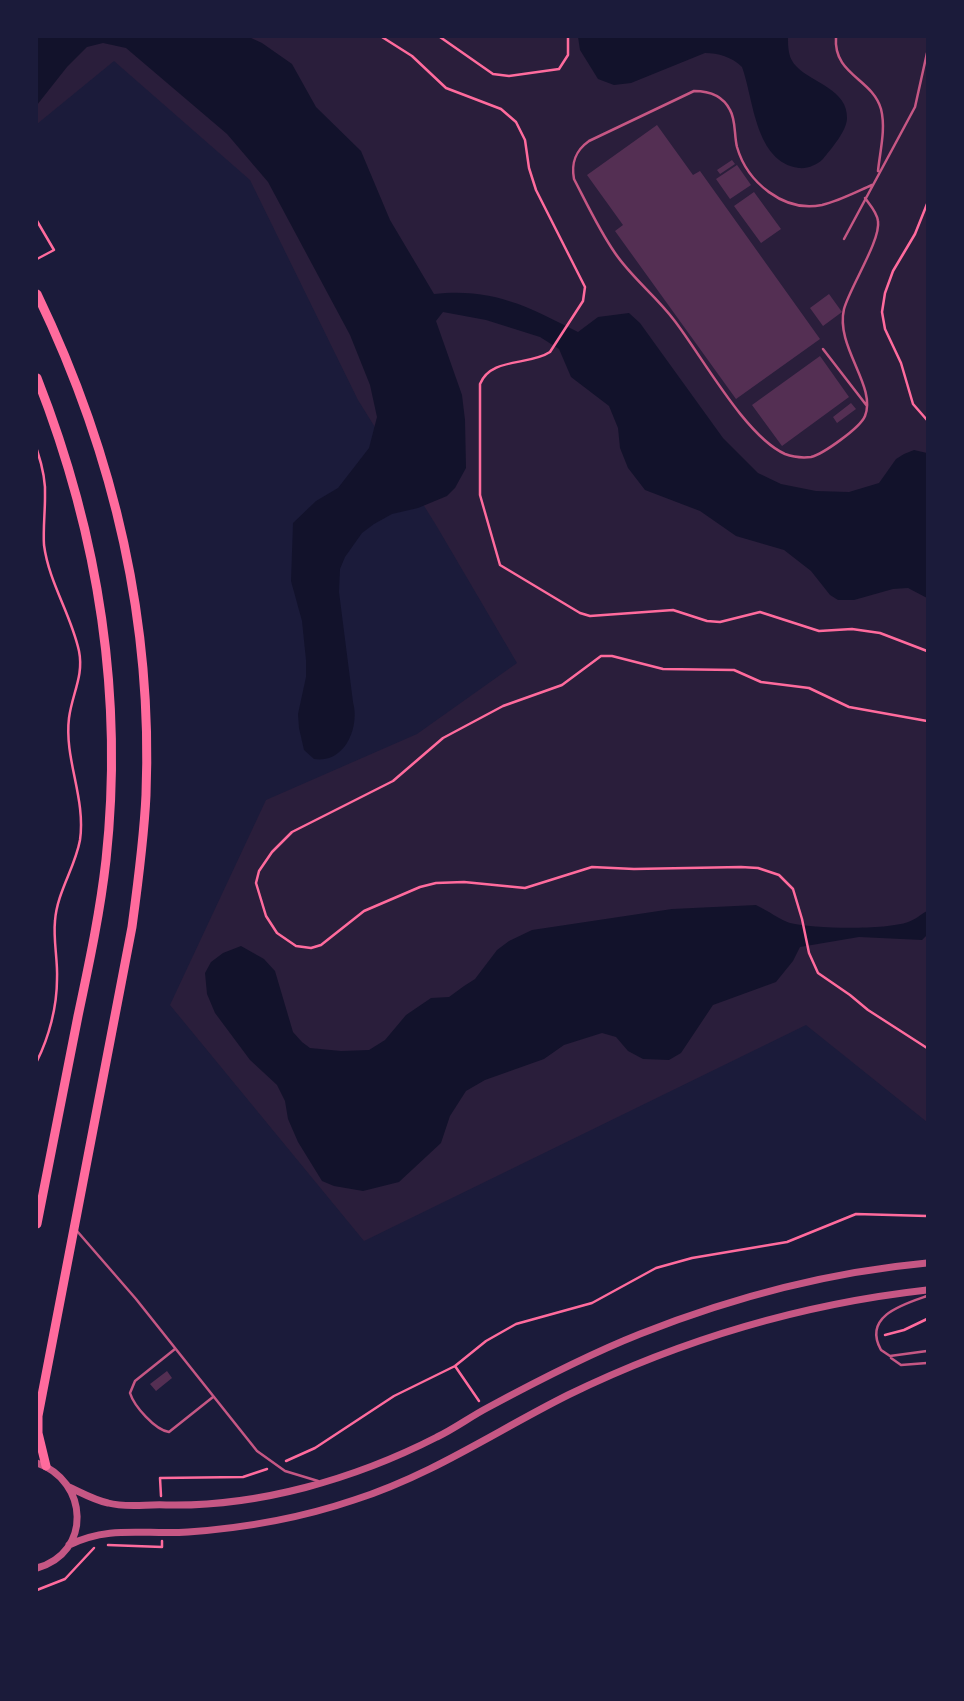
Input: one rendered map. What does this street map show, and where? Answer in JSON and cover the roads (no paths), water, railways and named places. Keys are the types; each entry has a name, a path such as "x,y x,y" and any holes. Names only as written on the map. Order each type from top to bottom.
{"main road":[{"path":"37,293 86,406 106,468 135,598 146,729 146,795 134,914 38,1416 41,1465"},
{"path":"37,378 75,487 90,548 107,659 112,735 109,822 97,922 37,1224"}],"street":[{"path":"69,1487 111,1504 188,1505 253,1497 321,1482 409,1450 596,1353 685,1317 822,1279 927,1262"},
{"path":"69,1545 89,1535 103,1532 161,1533 255,1524 355,1500 439,1466 566,1396 676,1349 792,1314 870,1298 927,1290"},
{"path":"37,1568 59,1557 69,1545 77,1522 77,1510 69,1487 62,1478 41,1465"}],"lane":[{"path":"836,37 837,54 842,65 873,92 881,110 883,131 878,174"},
{"path":"844,239 915,107 927,53"},
{"path":"865,198 877,217 877,232 847,299 843,322 845,339 865,391 867,406 862,421 856,427 819,454 810,457 792,456 775,448 742,416 675,321 615,254 573,179 572,170 576,154 589,141 694,91 701,91 720,98 729,108 736,145 748,171 767,191 779,199 806,207 820,206 872,185"},
{"path":"823,349 867,406"},
{"path":"74,1228 248,1442 276,1466 321,1482"},
{"path":"927,1296 890,1311 882,1320 877,1336 881,1350 901,1365 927,1363"},
{"path":"175,1349 135,1381 130,1393 133,1401 159,1429 169,1432 214,1397"},
{"path":"890,1356 927,1351"}]}
